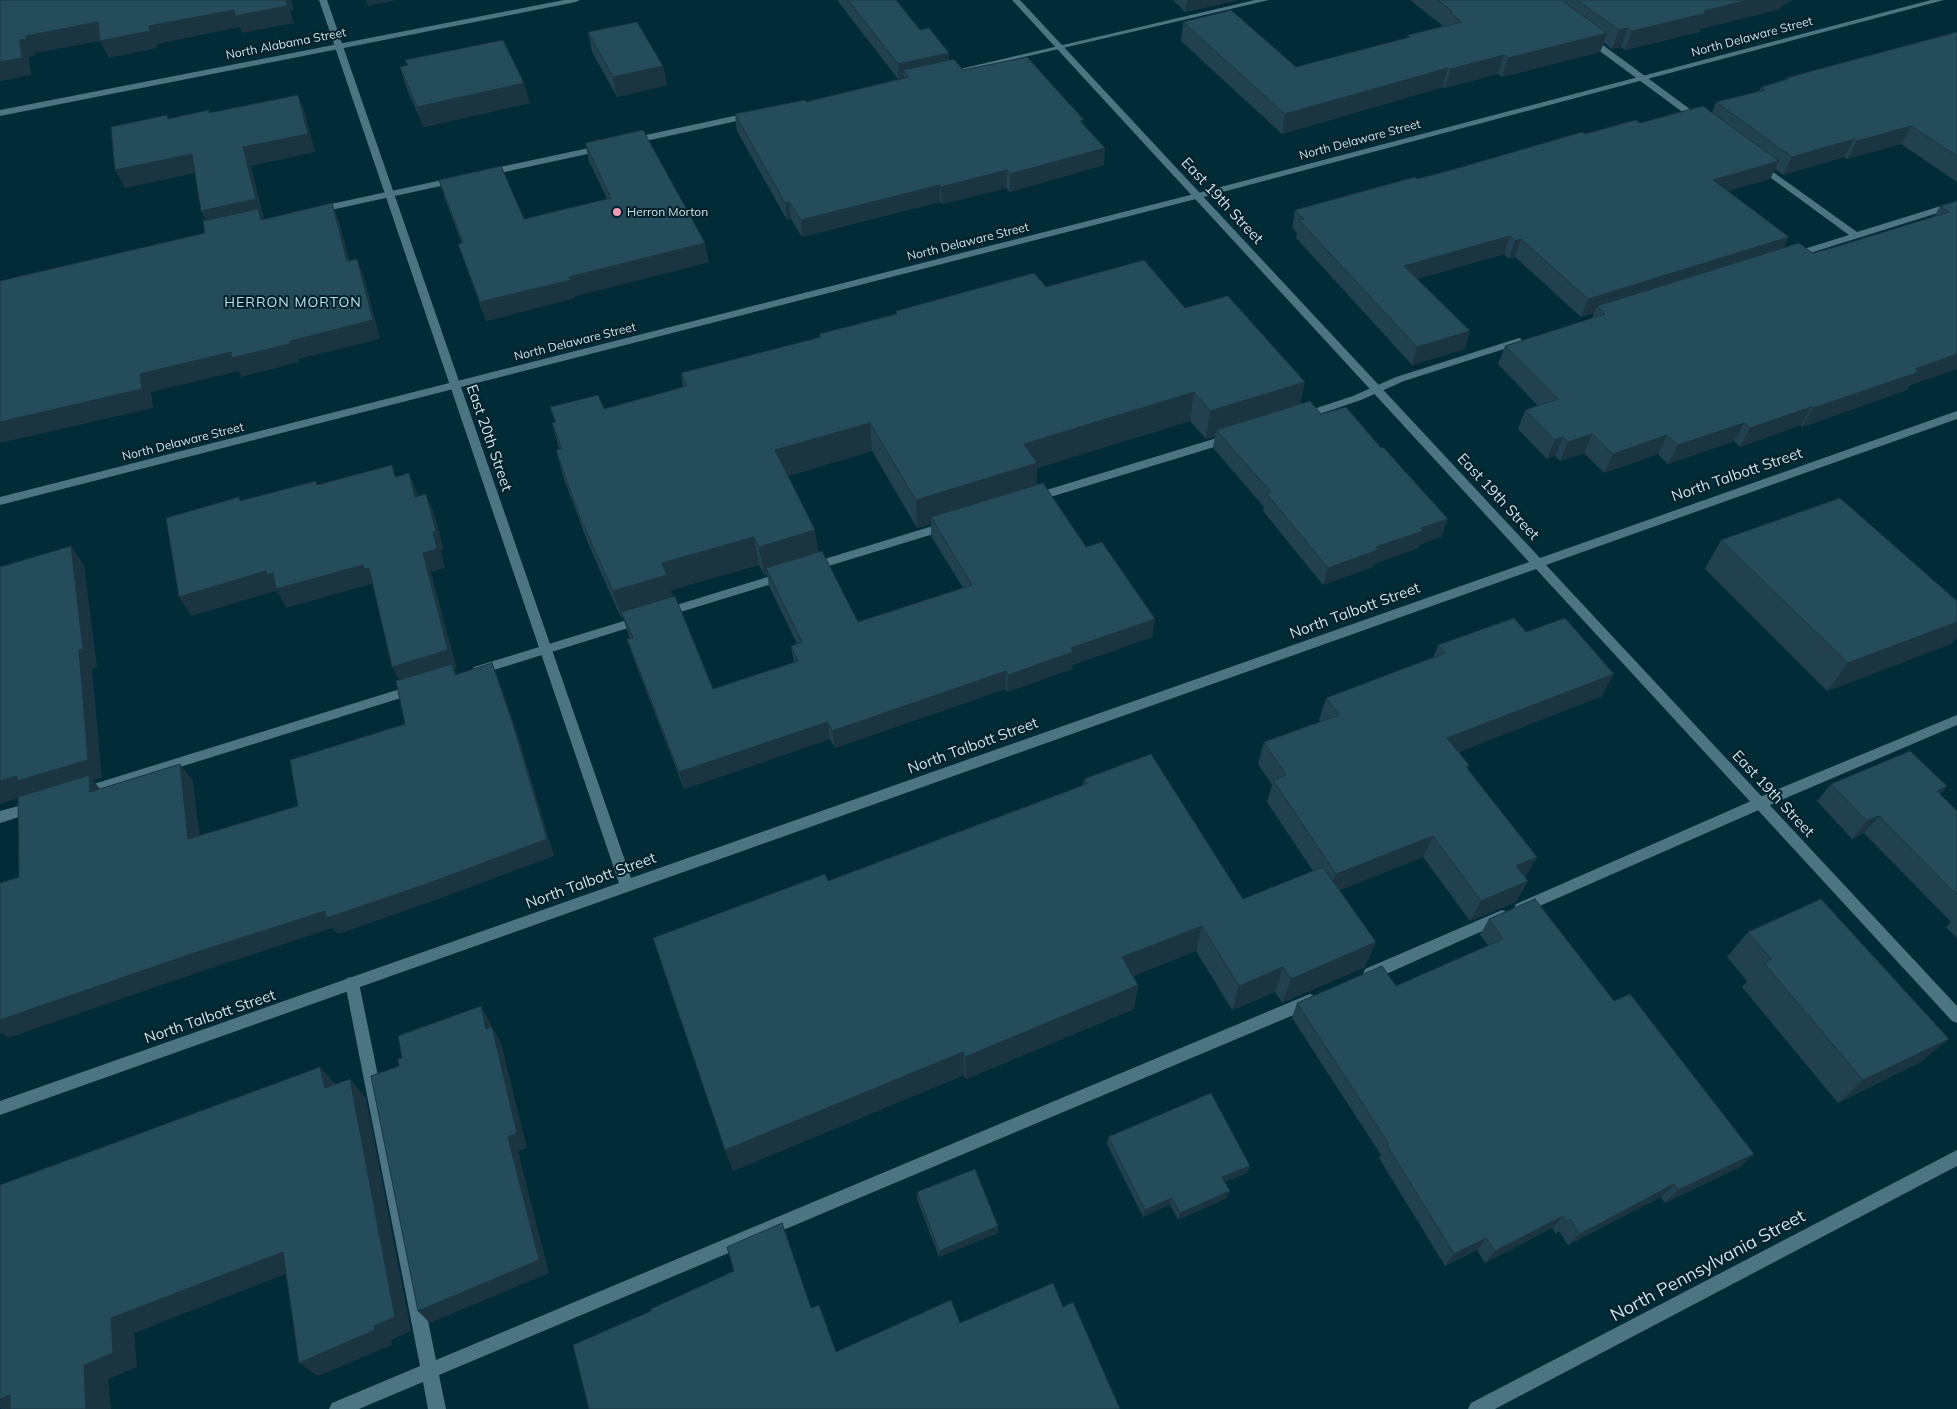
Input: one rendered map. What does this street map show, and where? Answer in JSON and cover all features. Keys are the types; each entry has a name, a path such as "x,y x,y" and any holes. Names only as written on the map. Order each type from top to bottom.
{"street":[{"name":"East 20th Street","path":"323,0 627,886"},
{"name":"North Alabama Street","path":"0,113 576,0"},
{"name":"East 19th Street","path":"1016,0 1957,1016"},
{"path":"934,76 1265,0"},
{"name":"North Delaware Street","path":"0,501 1197,196 1940,0"},
{"path":"1583,34 1705,125"},
{"path":"623,143 760,114"},
{"path":"476,175 613,146"},
{"path":"1751,158 1856,236"},
{"path":"311,212 467,177"},
{"path":"1780,259 1957,204"},
{"path":"1291,419 1357,398 1400,378 1533,337"},
{"name":"North Talbott Street","path":"0,1108 1957,415"},
{"path":"1026,501 1244,434"},
{"path":"464,674 959,522"},
{"path":"76,794 426,686"},
{"path":"1356,980 1957,720"},
{"path":"0,818 47,803"},
{"path":"352,983 437,1409"},
{"path":"338,1409 1320,996"},
{"name":"North Pennsylvania Street","path":"1477,1409 1957,1158"}],"building":[{"path":"0,0 286,0 287,6 235,16 234,10 149,26 150,31 100,41 98,22 26,36 26,39 20,40 22,58 0,62"},
{"path":"848,0 896,0 920,30 929,28 949,53 898,64"},
{"path":"1438,0 1561,0 1607,33 1508,58 1504,55 1448,68 1285,114 1183,22 1231,10 1296,67 1410,37 1408,35 1462,22"},
{"path":"1577,0 1748,0 1704,11 1707,13 1632,31 1628,28 1619,30"},
{"path":"637,22 663,66 613,77 588,32"},
{"path":"1957,32 1957,156 1911,126 1857,141 1854,139 1792,157 1716,102 1765,90 1761,87 1788,79 1786,78"},
{"path":"503,40 524,83 417,107 400,67 408,65 405,60"},
{"path":"1027,57 1084,120 1080,121 1105,148 1010,174 1007,170 801,220 789,202 785,203 735,114 805,100 806,102 909,77 903,70 954,59 963,70"},
{"path":"298,95 308,134 243,147 256,199 201,211 192,154 115,170 111,127 167,115 168,119 209,110 209,113"},
{"path":"1703,106 1779,161 1713,180 1789,237 1588,299 1521,239 1515,241 1510,236 1404,266 1470,331 1417,347 1299,220 1304,219 1295,210 1415,177 1417,179 1448,171 1582,132 1585,134 1636,120 1640,123"},
{"path":"643,130 705,243 569,277 571,280 480,302 458,244 463,243 439,180 501,166 524,219 611,198 585,143"},
{"path":"1957,201 1957,354 1915,369 1919,372 1750,428 1744,423 1678,445 1667,435 1613,454 1592,434 1568,442 1563,437 1555,440 1525,410 1558,399 1505,346 1605,314 1597,306 1799,243 1812,253 1832,248 1949,212 1940,206"},
{"path":"332,203 347,261 357,259 373,320 290,341 290,344 232,358 231,352 140,374 142,389 0,422 0,281 205,233 203,221 258,209 261,220"},
{"path":"1144,260 1185,308 1228,296 1305,382 1210,411 1194,392 1024,444 1037,463 916,500 870,423 775,450 815,530 759,547 754,537 662,563 667,575 613,591 579,515 556,450 562,449 552,423 556,422 550,407 598,395 604,409 687,386 681,373 821,337 819,334 897,314 896,311 1034,273 1046,287"},
{"path":"1310,401 1321,414 1346,407 1381,448 1383,447 1448,519 1421,528 1423,531 1376,547 1378,550 1328,568 1267,494 1271,492 1216,430"},
{"path":"392,465 395,477 409,473 415,497 426,494 436,531 433,532 437,549 423,553 448,650 392,667 369,568 364,569 363,565 276,589 273,573 267,575 266,571 179,597 166,518 239,497 240,501 316,481 317,485"},
{"path":"1043,483 1086,547 1102,542 1155,619 1071,648 1073,652 1008,675 1006,671 832,731 828,722 679,772 627,639 633,638 621,612 675,596 713,689 798,661 791,646 802,642 766,568 822,551 858,622 972,585 931,517"},
{"path":"1840,498 1957,601 1957,622 1848,663 1721,540"},
{"path":"71,546 83,649 79,650 88,760 17,781 17,776 0,781 0,567"},
{"path":"1514,618 1526,632 1565,618 1614,674 1447,738 1469,765 1466,767 1537,857 1516,866 1528,881 1481,901 1433,836 1336,874 1273,780 1286,775 1264,742 1339,715 1326,698 1445,653 1438,645"},
{"path":"492,663 512,721 547,839 424,885 326,918 325,911 191,954 0,1020 0,883 19,877 18,797 89,775 90,792 180,764 188,839 298,806 290,760 405,724 396,681 452,664 455,675"},
{"path":"1910,751 1947,786 1937,791 1957,811 1957,895 1879,816 1867,821 1831,784"},
{"path":"1151,754 1243,899 1323,867 1376,942 1291,979 1283,967 1239,986 1202,926 1122,957 1138,985 965,1057 963,1052 725,1150 653,938 825,874 828,881 1087,784 1084,779"},
{"path":"1535,899 1614,1001 1630,994 1754,1154 1678,1190 1674,1184 1580,1234 1570,1219 1567,1222 1563,1216 1495,1251 1486,1238 1454,1254 1387,1145 1389,1144 1297,1003 1382,966 1396,986 1503,939 1489,919"},
{"path":"1821,899 1949,1039 1863,1080 1764,963 1771,959 1748,932"},
{"path":"481,1006 486,1029 492,1027 517,1133 508,1137 539,1260 418,1311 371,1076 399,1066 398,1059 402,1058 398,1036"},
{"path":"320,1067 325,1088 350,1079 395,1317 374,1326 375,1330 299,1363 283,1252 111,1318 113,1353 84,1365 86,1409 10,1409 10,1395 0,1399 0,1185"},
{"path":"1211,1093 1250,1166 1222,1177 1230,1191 1180,1213 1172,1198 1145,1210 1108,1137"},
{"path":"975,1169 998,1226 939,1251 917,1192"},
{"path":"782,1223 811,1308 819,1305 836,1352 951,1300 960,1323 1053,1283 1063,1307 1073,1302 1120,1409 589,1409 573,1345 651,1311 651,1309 734,1271 727,1247"}],"place":[{"name":"Herron Morton","path":"617,212"}],"district":[{"name":"HERRON MORTON","path":"293,303"}]}
